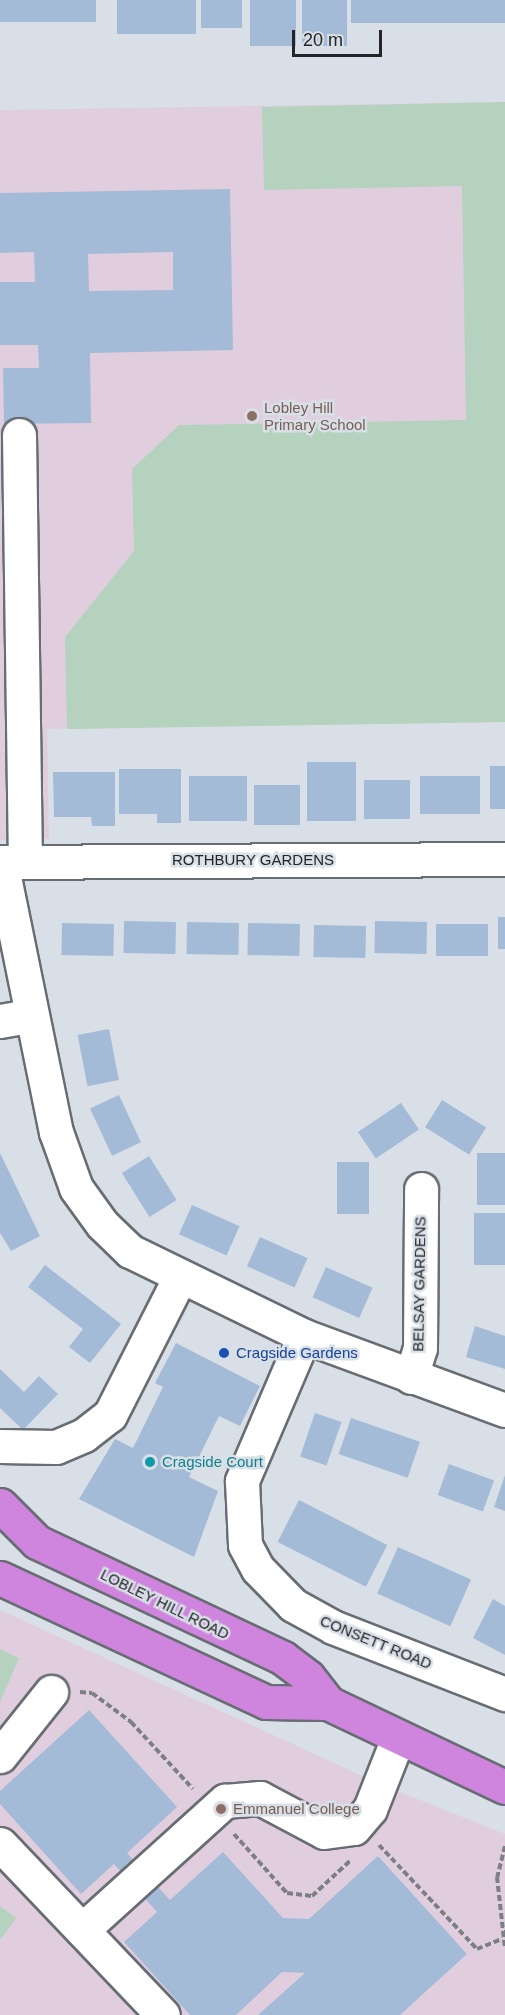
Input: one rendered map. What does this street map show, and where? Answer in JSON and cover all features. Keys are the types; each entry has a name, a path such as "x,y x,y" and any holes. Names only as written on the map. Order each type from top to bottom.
{"highway":[{"name":"LOBLEY HILL ROAD","path":"0,1505 37,1542 283,1658 308,1677 328,1703"},
{"path":"0,1532 37,1542"},
{"name":"LOBLEY HILL ROAD","path":"0,1578 130,1643 266,1702 328,1703 505,1787"}],"street":[{"path":"19,435 8,862 14,1018 76,1188 130,1251 180,1277 304,1336 505,1410"},
{"name":"ROTHBURY GARDENS","path":"8,862 505,858"},
{"name":"BELSAY GARDENS","path":"411,1377 420,1348 421,1189"},
{"path":"0,1446 56,1447 84,1435 110,1415 180,1277"},
{"name":"CONSETT ROAD","path":"304,1336 242,1481 245,1545 258,1569 293,1605 333,1627 505,1694"},
{"path":"0,1756 51,1692"},
{"path":"82,1930 225,1801 260,1798 324,1832 358,1823 369,1809 398,1738"},
{"path":"0,1844 163,2015"}],"path":[{"path":"358,1823 477,1949 502,1939"},
{"path":"505,1846 496,1877 502,1939 505,1948"}],"shaded area":[{"name":"Lobley Hill Primary School","path":"505,102 505,722 47,729 49,839 0,840 0,110"},
{"name":"Emmanuel College","path":"0,1610 380,1784 505,1834 505,2015 0,2015"}],"green space":[{"path":"505,102 505,722 67,729 65,637 134,551 132,469 179,425 466,420 462,186 264,190 262,107"},
{"path":"0,1649 19,1658 0,1702"},
{"path":"0,1906 16,1918 0,1940"}],"building":[{"path":"0,0 96,0 96,22 0,22"},
{"path":"117,0 196,0 196,34 117,34"},
{"path":"201,0 242,0 242,28 201,28"},
{"path":"250,0 296,0 296,46 250,46"},
{"path":"302,0 347,0 347,46 302,46"},
{"path":"351,0 505,0 505,23 351,23"},
{"path":"230,189 233,350 90,353 91,423 4,424 3,368 39,368 38,345 0,345 0,282 35,282 34,252 0,253 0,193","holes":["173,252 173,290 89,291 88,254"]},
{"path":"307,762 356,762 356,821 307,821"},
{"path":"490,766 505,766 505,809 490,809"},
{"path":"119,769 181,769 181,823 157,823 157,814 119,814"},
{"path":"53,772 115,772 115,826 92,826 91,817 54,817"},
{"path":"189,776 247,776 247,821 189,821"},
{"path":"420,776 480,776 480,814 420,814"},
{"path":"364,780 410,780 410,819 364,819"},
{"path":"254,785 300,785 300,825 254,825"},
{"path":"498,917 505,917 505,949 498,949"},
{"path":"124,921 176,922 175,954 123,953"},
{"path":"375,921 427,922 426,954 374,953"},
{"path":"187,922 239,923 238,955 186,954"},
{"path":"62,923 114,924 113,956 61,955"},
{"path":"248,923 300,924 299,956 247,955"},
{"path":"436,924 488,924 488,956 436,956"},
{"path":"314,925 366,926 365,958 313,957"},
{"path":"109,1029 119,1080 88,1086 78,1035"},
{"path":"119,1095 141,1142 112,1156 90,1109"},
{"path":"442,1100 486,1128 469,1155 425,1127"},
{"path":"401,1103 419,1130 376,1159 358,1132"},
{"path":"0,1153 40,1236 11,1251 0,1233"},
{"path":"477,1153 505,1153 505,1205 477,1205"},
{"path":"149,1156 177,1200 149,1217 122,1173"},
{"path":"337,1162 369,1162 369,1214 337,1214"},
{"path":"192,1205 240,1226 226,1255 179,1234"},
{"path":"474,1213 505,1213 505,1265 474,1265"},
{"path":"260,1237 308,1258 294,1287 247,1266"},
{"path":"45,1265 121,1324 90,1363 69,1347 83,1329 28,1287"},
{"path":"326,1267 373,1288 359,1318 313,1297"},
{"path":"475,1326 505,1336 505,1369 466,1357"},
{"name":"Cragside Court","path":"176,1343 260,1386 240,1426 219,1416 189,1477 218,1491 194,1557 79,1499 115,1439 133,1448 163,1387 155,1383"},
{"path":"0,1369 24,1392 39,1376 58,1394 23,1430 0,1408"},
{"path":"315,1413 341,1422 326,1466 300,1456"},
{"path":"351,1418 420,1442 408,1478 339,1454"},
{"path":"449,1464 494,1480 483,1511 438,1495"},
{"path":"505,1475 505,1511 494,1507"},
{"path":"299,1500 387,1545 366,1587 278,1542"},
{"path":"398,1547 471,1580 450,1626 377,1594"},
{"path":"493,1599 505,1606 505,1655 473,1638"},
{"path":"89,1710 177,1807 127,1853 170,1900 223,1852 283,1918 309,1919 378,1856 467,1954 400,2015 258,2015 305,1973 282,1972 236,2015 190,2015 124,1942 157,1912 114,1864 81,1894 0,1804 0,1791"}],"place":[{"name":"Lobley Hill Primary School","path":"252,416"},
{"name":"Cragside Gardens","path":"224,1353"},
{"name":"Cragside Court","path":"150,1462"},
{"name":"Emmanuel College","path":"221,1809"}]}
